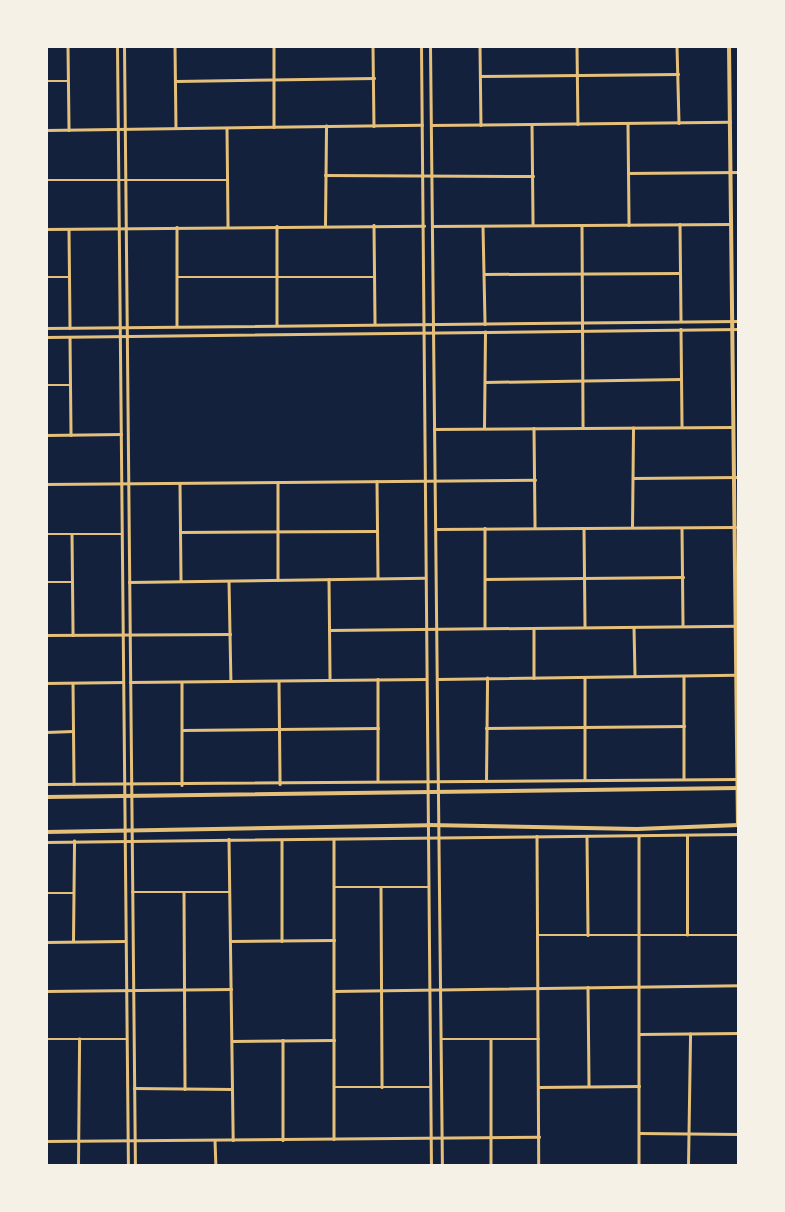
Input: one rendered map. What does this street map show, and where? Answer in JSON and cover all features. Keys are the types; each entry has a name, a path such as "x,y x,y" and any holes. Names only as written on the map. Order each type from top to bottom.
{"main road":[{"path":"46,832 428,825 637,829 738,825 737,477 733,329 732,122 729,46"},
{"path":"46,796 439,794 738,788"}],"street":[{"path":"68,46 69,130"},
{"path":"117,46 121,434 129,582 132,785 132,892 127,1039 131,1140 135,1166"},
{"path":"124,46 127,336 125,483 122,534 123,796 125,941 130,990 134,1088 128,1166"},
{"path":"175,46 176,128"},
{"path":"274,46 274,127"},
{"path":"373,46 374,126"},
{"path":"421,46 424,176 426,679 431,1166"},
{"path":"430,46 442,1166"},
{"path":"480,46 481,125"},
{"path":"577,46 578,124"},
{"path":"678,46 678,123"},
{"path":"480,76 678,74"},
{"path":"176,81 374,78"},
{"path":"46,82 68,81"},
{"path":"431,125 732,122"},
{"path":"628,123 629,225"},
{"path":"532,124 533,226"},
{"path":"46,130 422,125"},
{"path":"324,226 326,126"},
{"path":"228,128 228,227"},
{"path":"628,173 739,172"},
{"path":"325,175 533,176"},
{"path":"46,180 228,180"},
{"path":"680,224 681,321"},
{"path":"432,226 732,224"},
{"path":"374,225 375,324"},
{"path":"582,225 583,428"},
{"path":"277,226 277,326"},
{"path":"46,229 424,226"},
{"path":"483,226 485,324"},
{"path":"177,227 177,326"},
{"path":"69,229 70,328"},
{"path":"484,274 680,273"},
{"path":"177,277 375,276"},
{"path":"46,277 70,277"},
{"path":"46,328 739,321"},
{"path":"46,337 739,329"},
{"path":"681,330 682,427"},
{"path":"484,429 485,332"},
{"path":"70,337 71,435"},
{"path":"485,382 681,379"},
{"path":"46,385 70,385"},
{"path":"434,429 735,427"},
{"path":"534,428 535,528"},
{"path":"632,527 633,428"},
{"path":"46,435 121,434"},
{"path":"632,478 737,477"},
{"path":"46,484 535,480"},
{"path":"377,481 378,578"},
{"path":"278,482 278,580"},
{"path":"180,483 181,582"},
{"path":"682,527 683,626"},
{"path":"436,529 736,527"},
{"path":"485,528 485,628"},
{"path":"584,528 585,627"},
{"path":"180,532 377,531"},
{"path":"46,534 122,534"},
{"path":"72,534 73,634"},
{"path":"485,579 683,577"},
{"path":"129,582 426,578"},
{"path":"329,579 330,680"},
{"path":"229,581 231,681"},
{"path":"46,582 72,582"},
{"path":"330,630 738,626"},
{"path":"634,627 635,676"},
{"path":"534,628 534,678"},
{"path":"46,635 230,634"},
{"path":"438,679 738,675"},
{"path":"684,676 684,778"},
{"path":"585,677 585,779"},
{"path":"486,678 486,781"},
{"path":"378,679 378,780"},
{"path":"130,682 426,679"},
{"path":"280,680 280,785"},
{"path":"46,683 123,682"},
{"path":"182,682 182,785"},
{"path":"72,683 74,785"},
{"path":"486,728 684,726"},
{"path":"182,730 378,728"},
{"path":"46,732 73,731"},
{"path":"46,784 280,785 378,780 738,779"},
{"path":"639,1034 739,1034 738,825"},
{"path":"46,842 537,836 638,837 738,834"},
{"path":"537,836 539,1166"},
{"path":"687,836 687,935"},
{"path":"586,837 588,935"},
{"path":"638,837 639,1166"},
{"path":"282,839 282,941"},
{"path":"334,839 334,1139"},
{"path":"230,840 233,1140"},
{"path":"72,941 74,841"},
{"path":"334,887 428,886"},
{"path":"382,887 382,1087"},
{"path":"132,892 230,892"},
{"path":"184,892 185,1089"},
{"path":"46,893 73,893"},
{"path":"538,935 738,935"},
{"path":"231,941 334,940"},
{"path":"46,942 125,941"},
{"path":"334,991 739,985"},
{"path":"588,987 589,1086"},
{"path":"46,991 231,989"},
{"path":"688,1166 690,1034"},
{"path":"46,1039 127,1039"},
{"path":"78,1039 78,1166"},
{"path":"441,1039 539,1039"},
{"path":"491,1039 492,1166"},
{"path":"283,1040 283,1140"},
{"path":"232,1041 334,1040"},
{"path":"539,1087 639,1086"},
{"path":"334,1087 430,1087"},
{"path":"134,1088 232,1089"},
{"path":"639,1134 739,1134"},
{"path":"46,1141 430,1139 442,1137 539,1136"},
{"path":"215,1140 216,1166"}]}
